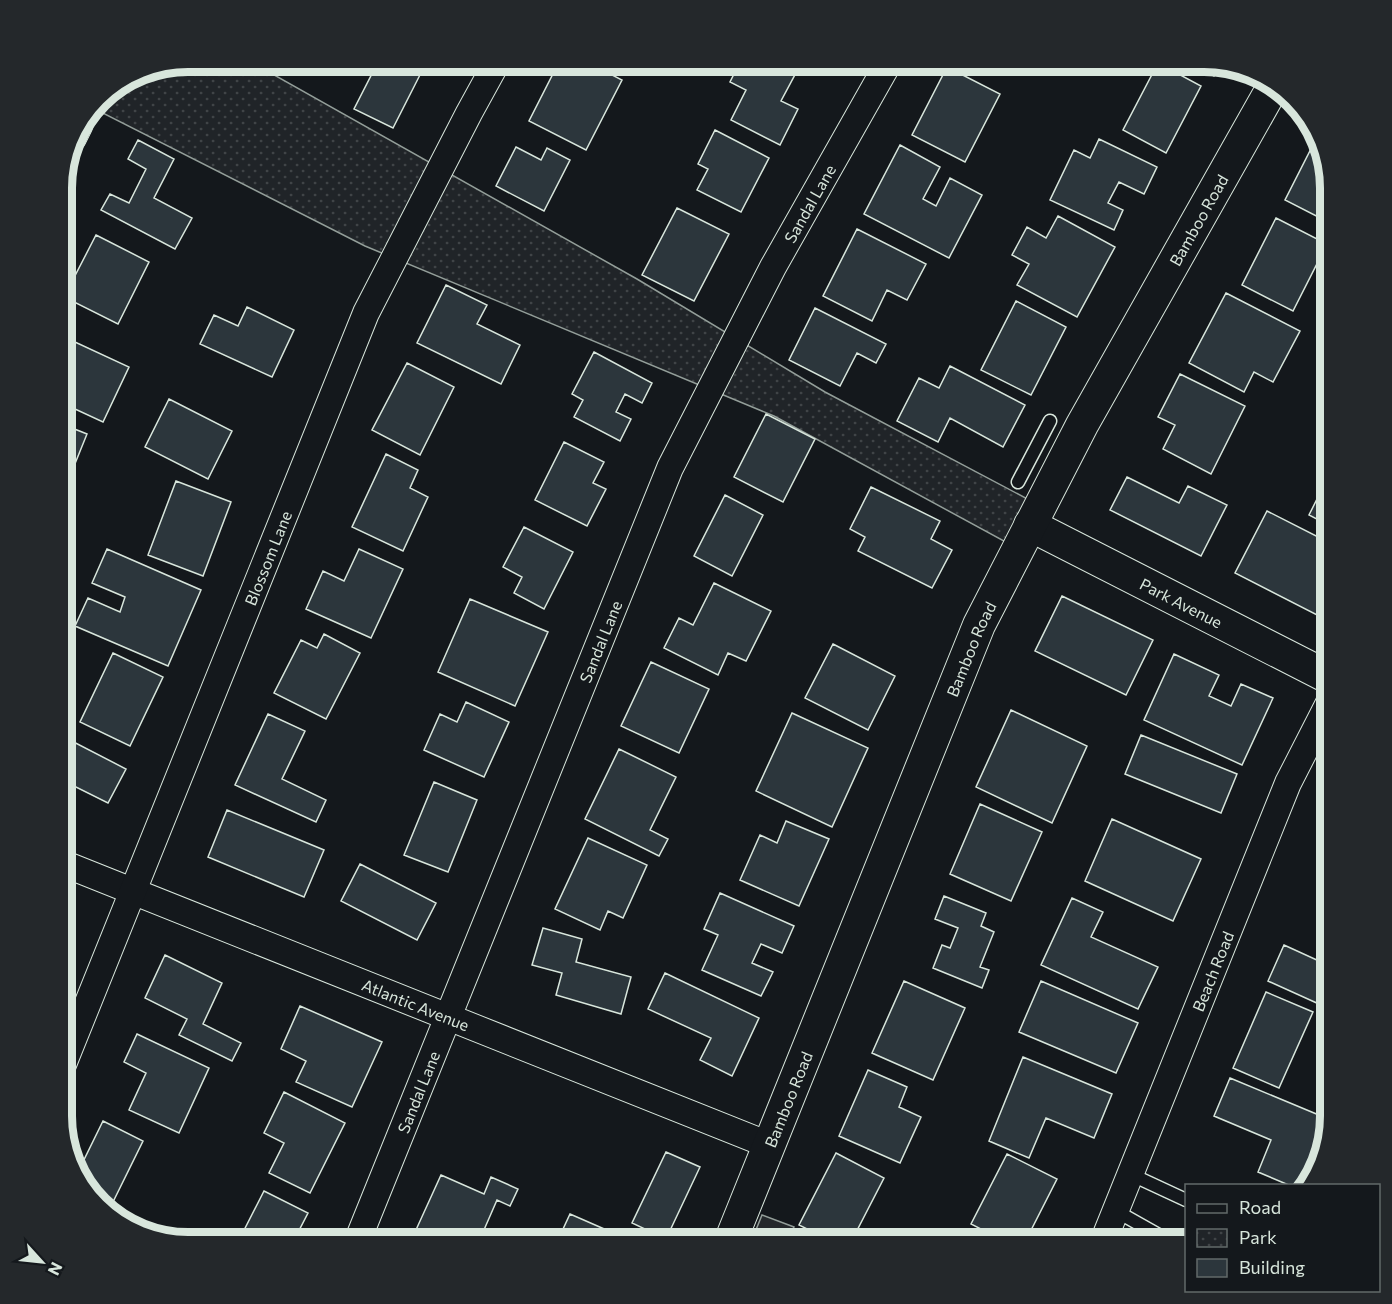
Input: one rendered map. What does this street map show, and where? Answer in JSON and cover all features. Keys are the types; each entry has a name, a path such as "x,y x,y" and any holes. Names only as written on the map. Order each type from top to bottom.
{"street":[{"name":"Blossom Lane","path":"72,1042 366,313 491,72"},
{"name":"Sandal Lane","path":"361,1232 670,468 772,267 883,72"},
{"name":"Bamboo Road","path":"734,1232 979,625 1030,525 1048,457 1082,424 1270,93"},
{"name":"Park Avenue","path":"1030,525 1320,673"},
{"name":"Beach Road","path":"1107,1232 1288,783 1320,721"},
{"name":"Atlantic Avenue","path":"72,867 769,1145"}],"lane":[{"path":"1018,482 1048,457 1050,421"},
{"path":"1130,1174 1185,1200"},
{"path":"1116,1211 1153,1232"}],"green space":[{"path":"269,72 637,279 825,392 1035,503 1013,546 774,416 365,246 101,112 130,88 165,74"}],"shaded area":[{"path":"762,1215 794,1227 792,1232 755,1232"}],"building":[{"path":"373,72 421,72 393,128 354,109"},
{"path":"554,72 606,72 622,80 586,150 529,121"},
{"path":"735,72 796,72 781,101 798,109 780,145 731,120 746,90 730,82"},
{"path":"944,72 957,72 1000,94 965,162 912,135"},
{"path":"1153,72 1175,72 1201,86 1166,153 1123,130"},
{"path":"715,130 769,158 741,212 697,190 708,169 698,164"},
{"path":"1099,139 1157,167 1144,194 1119,182 1108,203 1123,210 1114,230 1050,200 1074,150 1090,158"},
{"path":"138,140 174,159 154,198 192,218 175,249 101,210 110,194 129,203 146,169 128,159"},
{"path":"900,145 940,167 923,199 936,206 950,178 982,195 949,258 864,214"},
{"path":"516,147 541,160 547,148 570,160 544,211 496,186"},
{"path":"1312,147 1320,180 1320,218 1285,200"},
{"path":"677,208 729,234 694,301 642,275"},
{"path":"1058,216 1115,247 1077,317 1017,285 1029,264 1012,255 1027,227 1046,238"},
{"path":"1276,218 1320,240 1320,258 1293,311 1242,285"},
{"path":"857,229 926,264 907,300 887,290 872,321 823,296"},
{"path":"96,235 149,262 118,324 72,301 72,282"},
{"path":"446,285 487,305 477,324 520,345 501,384 417,343"},
{"path":"1226,293 1300,331 1273,382 1254,372 1244,392 1189,363"},
{"path":"1016,301 1066,327 1031,395 981,370"},
{"path":"247,307 294,330 272,377 200,344 214,315 238,326"},
{"path":"815,308 886,344 876,363 857,353 840,386 789,360"},
{"path":"72,341 129,367 103,422 72,408"},
{"path":"594,352 652,383 642,403 625,394 616,412 631,419 620,441 574,417 583,400 572,394"},
{"path":"407,363 454,387 420,455 372,430"},
{"path":"950,366 1025,405 1003,447 950,418 938,442 897,421 919,378 939,388"},
{"path":"1180,374 1245,406 1211,474 1163,449 1175,425 1158,417"},
{"path":"169,399 232,431 208,479 145,447"},
{"path":"766,414 815,439 783,502 734,477"},
{"path":"72,428 87,434 72,471"},
{"path":"564,442 604,462 593,483 606,489 587,526 535,500"},
{"path":"386,454 418,470 410,488 428,497 403,551 352,527"},
{"path":"1127,477 1179,503 1188,486 1227,505 1201,556 1110,510"},
{"path":"176,481 231,502 203,576 148,555"},
{"path":"871,487 940,521 931,539 952,550 932,588 858,551 865,537 850,529"},
{"path":"1320,493 1320,521 1309,515"},
{"path":"725,495 763,515 732,576 694,556"},
{"path":"1267,511 1320,538 1320,616 1235,573"},
{"path":"524,527 573,552 544,609 514,593 522,577 503,567"},
{"path":"107,549 201,590 168,666 75,626 88,598 120,612 125,597 92,583"},
{"path":"359,549 403,569 371,638 306,609 323,571 344,581"},
{"path":"714,583 771,611 746,661 728,653 718,675 664,648 679,618 693,625"},
{"path":"1062,596 1153,640 1126,695 1035,651"},
{"path":"470,599 548,632 515,706 438,672"},
{"path":"324,634 360,653 326,719 274,693 301,640 317,648"},
{"path":"833,644 895,676 868,730 805,698"},
{"path":"113,653 163,677 130,746 80,722"},
{"path":"1174,654 1219,675 1209,696 1231,706 1241,684 1273,698 1242,765 1144,720"},
{"path":"651,662 709,689 679,753 621,726"},
{"path":"466,702 509,722 484,777 424,750 440,714 457,722"},
{"path":"1011,710 1087,746 1052,823 976,787"},
{"path":"792,713 868,748 832,827 756,791"},
{"path":"268,714 305,731 282,779 326,800 316,822 235,785"},
{"path":"1141,735 1237,774 1221,813 1125,774"},
{"path":"72,741 126,769 108,803 72,785"},
{"path":"619,749 676,777 650,830 668,839 659,856 585,819"},
{"path":"434,782 477,800 448,872 404,855"},
{"path":"980,804 1042,832 1011,901 950,874"},
{"path":"227,810 324,850 304,897 208,857"},
{"path":"1112,819 1201,859 1173,921 1085,881"},
{"path":"786,821 829,839 799,906 740,880 760,835 777,843"},
{"path":"588,838 647,865 623,918 608,911 600,930 555,909"},
{"path":"360,864 436,903 417,940 341,901"},
{"path":"720,893 794,926 782,953 761,944 752,963 773,972 761,996 702,970 718,935 704,929"},
{"path":"944,896 986,913 981,926 994,932 980,967 989,970 982,988 933,968 942,945 950,948 958,928 935,919"},
{"path":"1072,898 1103,912 1091,937 1158,967 1138,1009 1041,965"},
{"path":"543,928 582,939 576,962 631,977 621,1014 556,995 562,973 532,965"},
{"path":"1284,945 1320,961 1320,1004 1268,981"},
{"path":"165,955 222,983 203,1024 241,1043 232,1061 179,1035 187,1019 145,998"},
{"path":"665,973 759,1018 732,1076 700,1060 711,1038 648,1009"},
{"path":"904,981 965,1008 933,1080 872,1053"},
{"path":"1041,981 1138,1023 1116,1073 1019,1032"},
{"path":"1266,992 1313,1012 1279,1088 1233,1068"},
{"path":"300,1006 382,1042 352,1107 296,1082 306,1061 281,1049"},
{"path":"137,1034 209,1068 179,1133 129,1110 146,1073 124,1062"},
{"path":"1023,1057 1112,1094 1094,1138 1046,1118 1029,1158 989,1141"},
{"path":"868,1070 907,1087 899,1107 921,1117 900,1163 839,1136"},
{"path":"1230,1078 1320,1116 1318,1137 1298,1184 1286,1184 1258,1172 1271,1140 1214,1116"},
{"path":"284,1092 345,1123 310,1193 269,1173 284,1143 264,1133"},
{"path":"103,1121 143,1141 112,1203 96,1187 82,1163"},
{"path":"666,1152 700,1167 669,1232 651,1232 632,1223"},
{"path":"836,1153 884,1178 856,1232 813,1232 799,1225"},
{"path":"1007,1154 1057,1179 1030,1232 987,1232 971,1224"},
{"path":"441,1175 484,1194 491,1177 518,1189 510,1206 497,1200 483,1232 415,1232"},
{"path":"264,1191 308,1213 298,1232 243,1232"},
{"path":"570,1214 611,1232 562,1232"}]}
